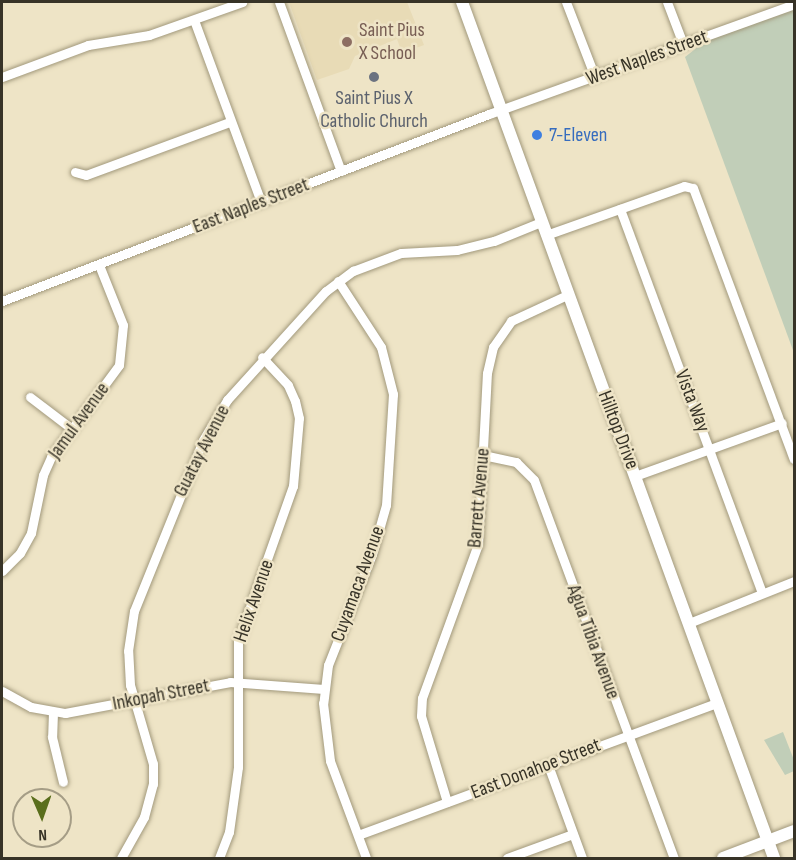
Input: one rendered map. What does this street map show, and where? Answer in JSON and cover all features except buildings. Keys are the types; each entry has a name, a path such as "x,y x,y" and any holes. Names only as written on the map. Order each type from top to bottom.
{"main road":[{"name":"Hilltop Drive","path":"462,2 774,858"},
{"path":"723,858 795,831"}],"street":[{"path":"2,77 88,45 149,35 242,2"},
{"path":"279,2 341,171"},
{"path":"566,2 595,77"},
{"path":"667,2 683,44"},
{"path":"768,2 772,13"},
{"name":"West Naples Street","path":"501,112 795,4"},
{"path":"194,20 229,122 261,202"},
{"name":"East Naples Street","path":"2,302 501,112"},
{"path":"75,172 86,175 229,122"},
{"path":"546,235 684,186 693,188 795,459"},
{"name":"Vista Way","path":"620,209 762,593"},
{"name":"Guatay Avenue","path":"121,858 144,817 153,784 153,764 132,700 130,632 147,570 203,440 227,400 262,357 338,281 385,258 457,250 494,241 541,222"},
{"name":"Jamul Avenue","path":"2,571 20,554 31,532 43,475 72,429 119,365 123,350 123,325 99,265"},
{"name":"Cuyamaca Avenue","path":"338,281 381,347 391,378 393,407 384,514 372,554 328,665 324,689 325,739 366,858"},
{"name":"Barrett Avenue","path":"447,802 421,716 422,698 478,544 488,373 493,347 512,321 567,295"},
{"name":"Helix Avenue","path":"219,858 235,803 238,641 293,486 299,418 288,385 262,357"},
{"path":"30,397 72,429"},
{"path":"635,476 782,423"},
{"name":"Agua Tibia Avenue","path":"483,455 516,462 534,480 626,734 674,858"},
{"path":"689,623 795,581"},
{"name":"Inkopah Street","path":"2,692 53,712 80,712 132,700 237,682 324,689"},
{"name":"East Donahoe Street","path":"358,836 626,734 716,703"},
{"path":"53,712 52,737 63,782"},
{"path":"548,765 582,858"},
{"path":"507,858 573,834"}],"shaded area":[{"name":"Saint Pius X School","path":"289,2 407,2 424,45 402,53 397,39 355,56 349,69 317,80"}],"green space":[{"path":"794,2 794,353 685,57 721,29"},
{"path":"783,732 794,760 794,771 785,775 764,740"}],"place":[{"name":"Saint Pius X School","path":"347,42"},
{"name":"Saint Pius X Catholic Church","path":"374,77"},
{"name":"7-Eleven","path":"537,135"}]}
